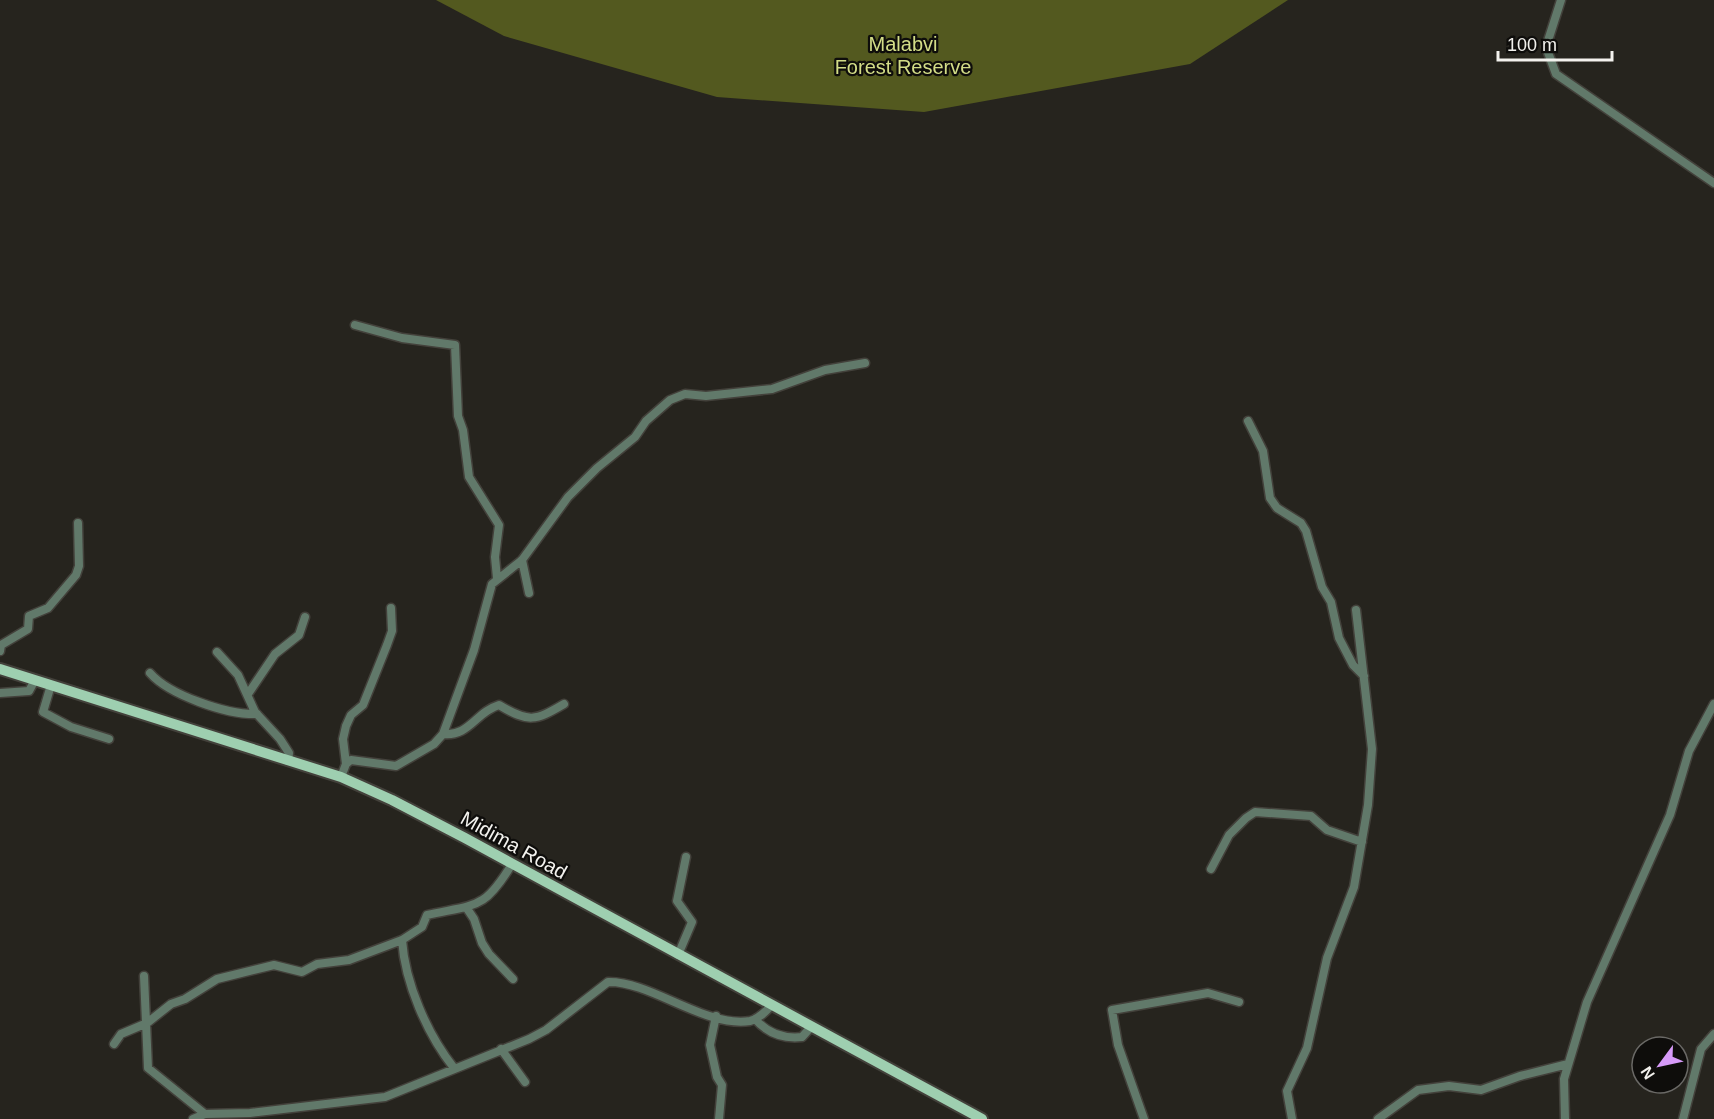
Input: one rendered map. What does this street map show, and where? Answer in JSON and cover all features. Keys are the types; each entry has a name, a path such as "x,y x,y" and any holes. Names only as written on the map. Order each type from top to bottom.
{"main road":[{"name":"Midima Road","path":"0,669 341,777 399,804 512,864 982,1119"}],"street":[{"path":"1561,0 1546,47 1556,74 1714,183"},
{"path":"355,325 402,338 455,345 458,416 465,439 470,477 499,525 495,557 497,578"},
{"path":"346,764 357,759 396,766 434,744 443,734 474,650 488,591 497,578 522,560 568,497 597,468 635,437 651,416 677,395 706,396 772,389 825,370 865,363"},
{"path":"1248,421 1263,451 1270,498 1277,508 1301,523 1306,531 1322,587 1331,602 1339,638 1353,666 1364,676"},
{"path":"1,648 24,632 28,628 29,616 48,608 76,575 79,566 78,523"},
{"path":"522,560 529,593"},
{"path":"341,777 346,764 343,739 346,726 351,715 363,705 387,645 392,631 391,608"},
{"path":"1292,1119 1287,1090 1311,1037 1327,958 1345,916 1362,842 1372,763 1356,610"},
{"path":"248,694 267,663 298,635 305,617"},
{"path":"0,635 1,648"},
{"path":"217,652 233,669 257,714 280,739 289,753 288,761"},
{"path":"150,673 160,684 184,696 230,711 257,714"},
{"path":"0,693 29,691 35,680"},
{"path":"51,685 43,712 71,727 109,739"},
{"path":"1565,1119 1562,1089 1592,986 1670,815 1689,751 1714,704"},
{"path":"443,734 454,736 468,728 486,709 499,705 518,718 528,719 541,717 564,705"},
{"path":"1211,869 1229,835 1246,818 1256,812 1311,816 1327,830 1362,842"},
{"path":"678,955 692,922 677,901 686,857"},
{"path":"114,1044 126,1031 147,1023 171,1004 185,999 217,979 274,965 302,972 317,964 349,960 402,940 422,927 427,915 481,903 494,892 512,864"},
{"path":"466,907 474,919 482,943 489,954 513,979"},
{"path":"402,940 406,969 416,995 441,1052 454,1068"},
{"path":"144,976 148,1068 205,1114"},
{"path":"193,1119 205,1114 248,1116 385,1097 546,1030 608,982 634,988 716,1016 740,1021 755,1019 772,1005"},
{"path":"1144,1119 1118,1046 1112,1010 1208,993 1239,1002"},
{"path":"716,1016 710,1045 717,1077 722,1085 719,1119"},
{"path":"755,1019 772,1033 786,1038 802,1037 812,1027"},
{"path":"1683,1119 1701,1049 1714,1034"},
{"path":"501,1049 525,1082"},
{"path":"1378,1119 1418,1090 1449,1086 1481,1090 1520,1076 1568,1064"}],"green space":[{"name":"Malabvi Forest Reserve","path":"436,0 1288,0 1190,64 924,112 717,97 504,36"}]}
